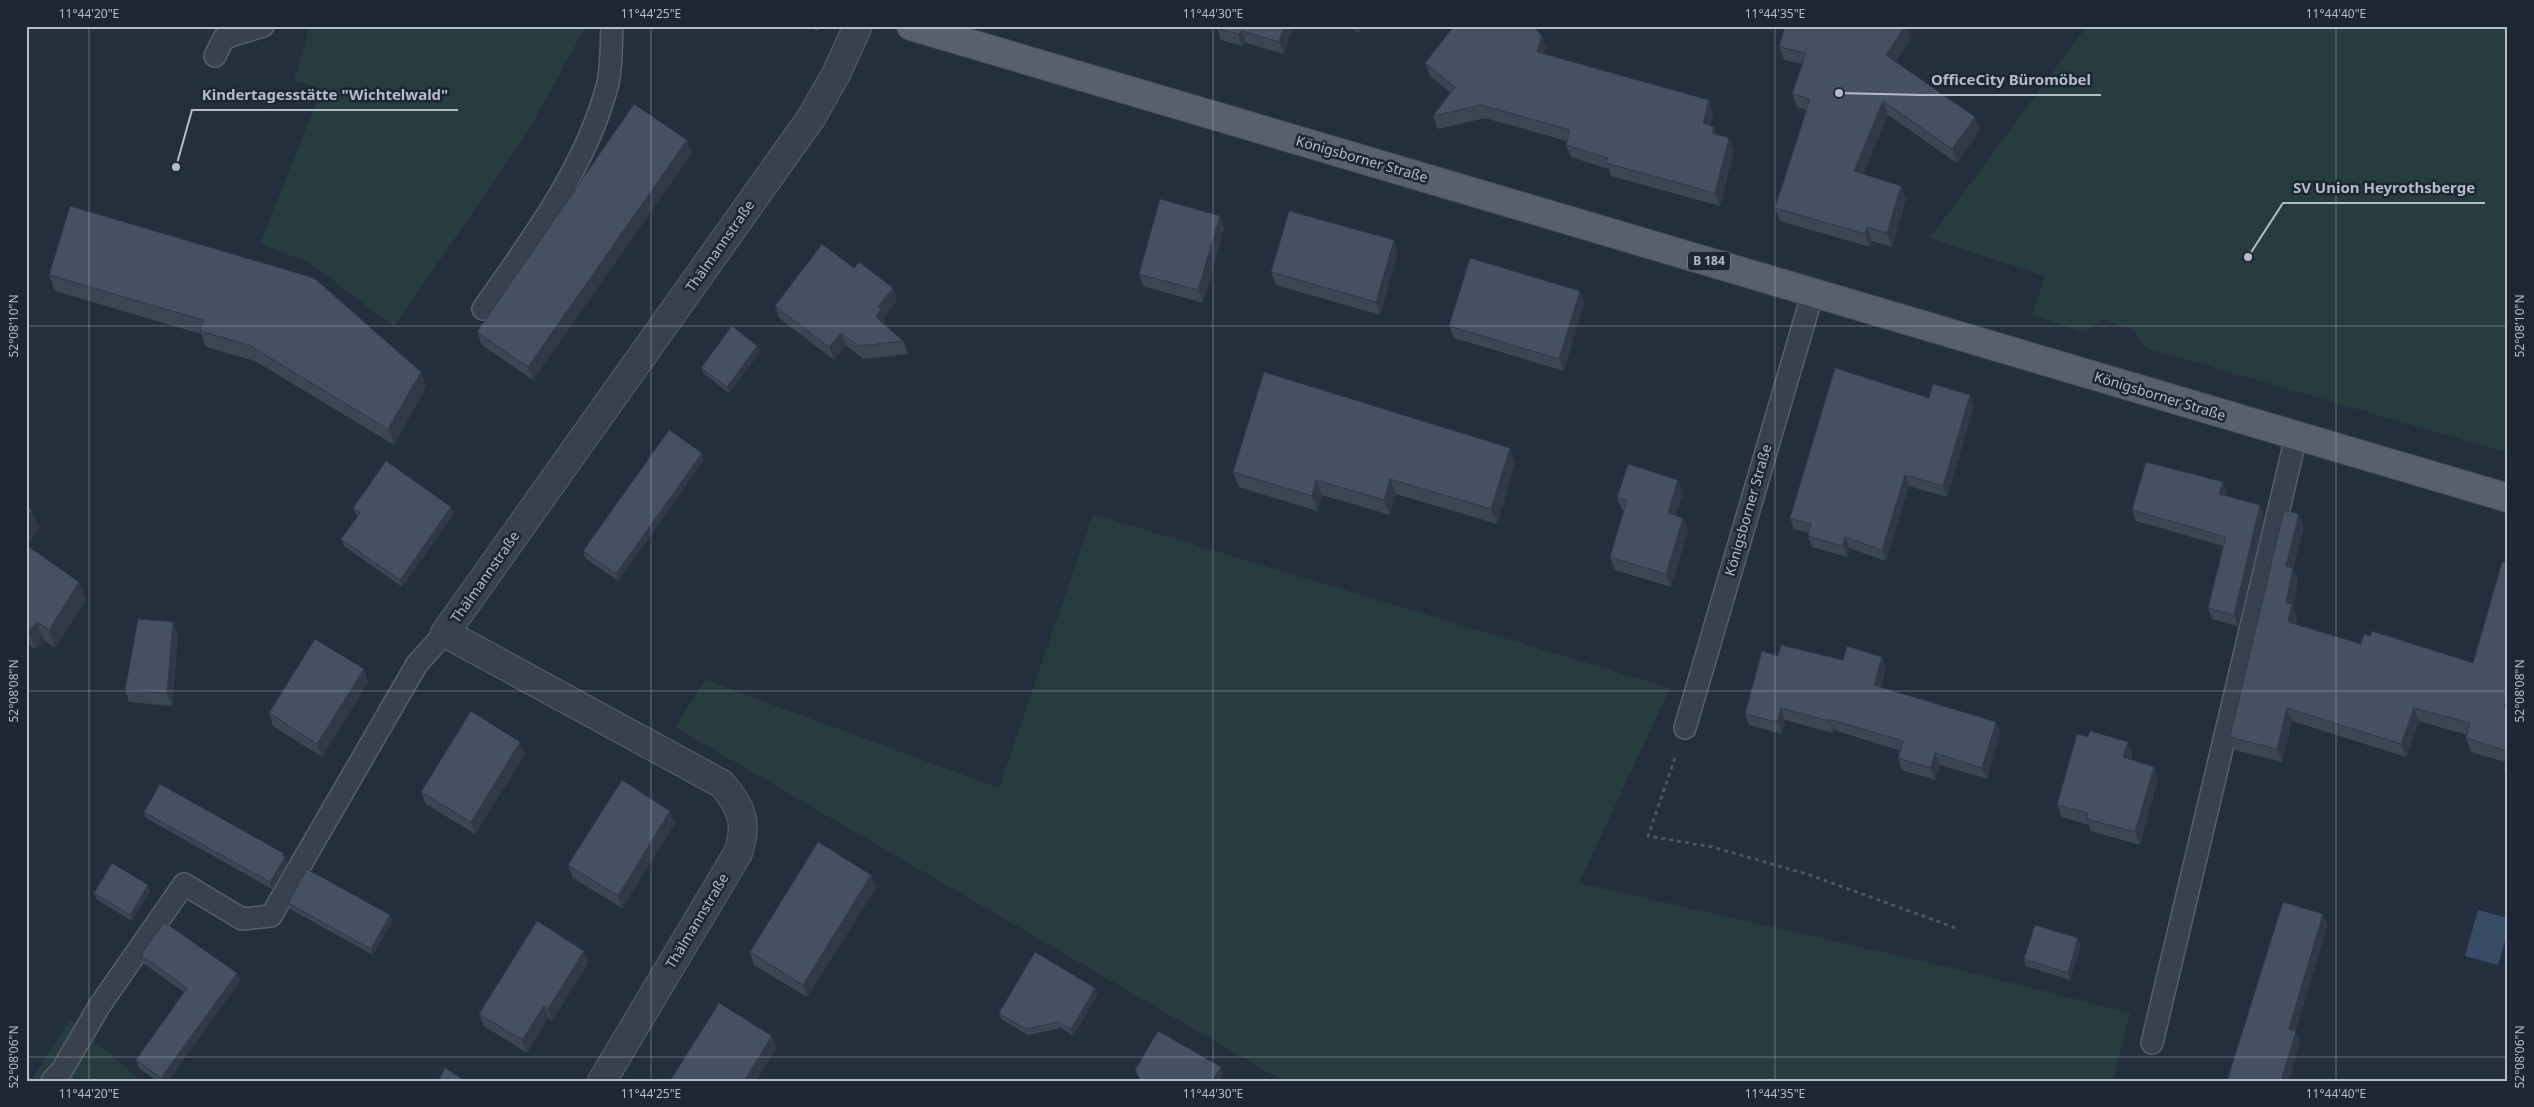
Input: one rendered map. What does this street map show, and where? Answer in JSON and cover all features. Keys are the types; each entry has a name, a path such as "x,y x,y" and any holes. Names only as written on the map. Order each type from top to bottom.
{"main road":[{"name":"Königsborner Straße","path":"910,26 1813,292 2296,437 2508,498"}],"street":[{"name":"Thälmannstraße","path":"602,1081 738,853 743,838 743,822 736,801 722,784 445,633 810,118 836,74 858,26"}],"lane":[{"path":"215,56 224,38 263,26"},
{"path":"483,309 548,215 589,138 608,85 612,26"},
{"name":"Königsborner Straße","path":"1685,728 1813,292"},
{"path":"2152,1043 2296,437"},
{"path":"52,1081 62,1070 100,1005 184,884 242,919 271,916 417,664 445,633"}],"path":[{"path":"1685,728 1648,836 1712,847 1807,874 1956,928"}],"green space":[{"path":"310,26 586,26 527,133 394,327 309,262 260,244 322,89 294,81"},
{"path":"2087,26 2508,26 2508,453 2146,348 2134,330 2103,319 2085,333 2032,315 2045,276 1930,238"},
{"path":"1093,514 1670,688 1579,883 1961,970 2130,1013 2113,1081 1283,1081 675,727 706,680 999,788"},
{"path":"70,1019 141,1081 31,1081"}],"water":[{"path":"2478,910 2508,918 2508,930 2498,965 2465,956"}],"building":[{"path":"1216,26 1284,26 1279,42 1242,31 1238,34 1216,28"},
{"path":"1454,26 1533,26 1542,36 1537,52 1709,100 1703,123 1714,127 1712,133 1729,138 1715,193 1606,163 1608,158 1566,145 1570,130 1481,105 1433,116 1455,87 1425,63"},
{"path":"1785,26 1905,26 1886,55 1975,117 1952,149 1883,101 1854,171 1901,186 1887,233 1867,227 1865,234 1775,208 1810,99 1792,94 1806,53 1779,47"},
{"path":"634,104 687,140 528,367 477,332"},
{"path":"1160,199 1220,216 1198,290 1139,274"},
{"path":"70,206 314,278 421,372 388,429 249,345 200,331 203,320 49,275"},
{"path":"1289,211 1394,240 1376,302 1271,272"},
{"path":"822,244 854,268 859,262 893,288 878,307 881,309 876,317 903,341 859,346 841,333 829,347 775,306"},
{"path":"1470,258 1580,291 1559,359 1449,326"},
{"path":"732,326 757,346 727,387 701,368"},
{"path":"1835,368 1929,398 1933,384 1970,395 1943,486 1905,475 1882,550 1845,537 1843,546 1808,536 1811,524 1790,518"},
{"path":"1264,372 1510,448 1491,509 1390,479 1384,500 1316,480 1312,496 1233,472"},
{"path":"669,430 702,453 616,574 583,551"},
{"path":"386,461 451,507 400,580 341,539 360,513 353,508"},
{"path":"2146,462 2223,482 2219,494 2260,505 2234,615 2208,608 2226,537 2132,510"},
{"path":"1628,464 1678,480 1668,513 1683,518 1666,574 1610,557 1627,500 1617,498"},
{"path":"26,506 32,510 26,519"},
{"path":"2284,510 2299,514 2286,566 2293,568 2286,603 2292,604 2288,622 2361,644 2364,634 2370,636 2372,631 2473,663 2502,562 2508,563 2508,694 2504,707 2508,708 2508,751 2466,738 2470,723 2414,708 2401,744 2287,708 2277,749 2230,737"},
{"path":"26,545 79,582 49,630 37,622 29,631 26,630"},
{"path":"138,619 173,622 167,693 125,690"},
{"path":"315,639 364,669 317,744 269,713"},
{"path":"1781,645 1843,660 1847,646 1882,657 1874,685 1996,722 1982,768 1935,753 1931,768 1898,758 1903,741 1829,719 1829,721 1781,708 1777,722 1745,714 1762,651 1778,656"},
{"path":"471,711 520,742 471,822 421,792"},
{"path":"2090,731 2128,742 2123,757 2154,767 2135,832 2087,819 2088,813 2057,805 2077,734 2088,737"},
{"path":"2508,751 2508,770 2504,769"},
{"path":"622,780 670,811 618,896 568,865"},
{"path":"160,784 283,853 282,855 285,857 270,882 144,812"},
{"path":"818,842 871,875 803,985 750,952"},
{"path":"112,863 148,885 130,915 94,893"},
{"path":"307,869 390,915 371,949 288,903"},
{"path":"2283,902 2323,914 2289,1029 2296,1031 2281,1081 2227,1081"},
{"path":"537,921 584,951 548,1009 544,1006 522,1040 479,1014"},
{"path":"164,922 237,973 161,1078 136,1060 187,988 141,955"},
{"path":"2035,925 2078,938 2068,973 2024,959"},
{"path":"1035,952 1095,988 1071,1029 1058,1022 1026,1029 999,1013"},
{"path":"719,1003 772,1036 744,1081 670,1081"},
{"path":"1158,1031 1221,1067 1212,1081 1141,1081 1135,1070"},
{"path":"445,1068 465,1081 438,1081"}],"place":[{"name":"OfficeCity Büromöbel","path":"1839,93"},
{"name":"Kindertagesstätte \"Wichtelwald\"","path":"176,167"},
{"name":"SV Union Heyrothsberge","path":"2248,257"}]}
